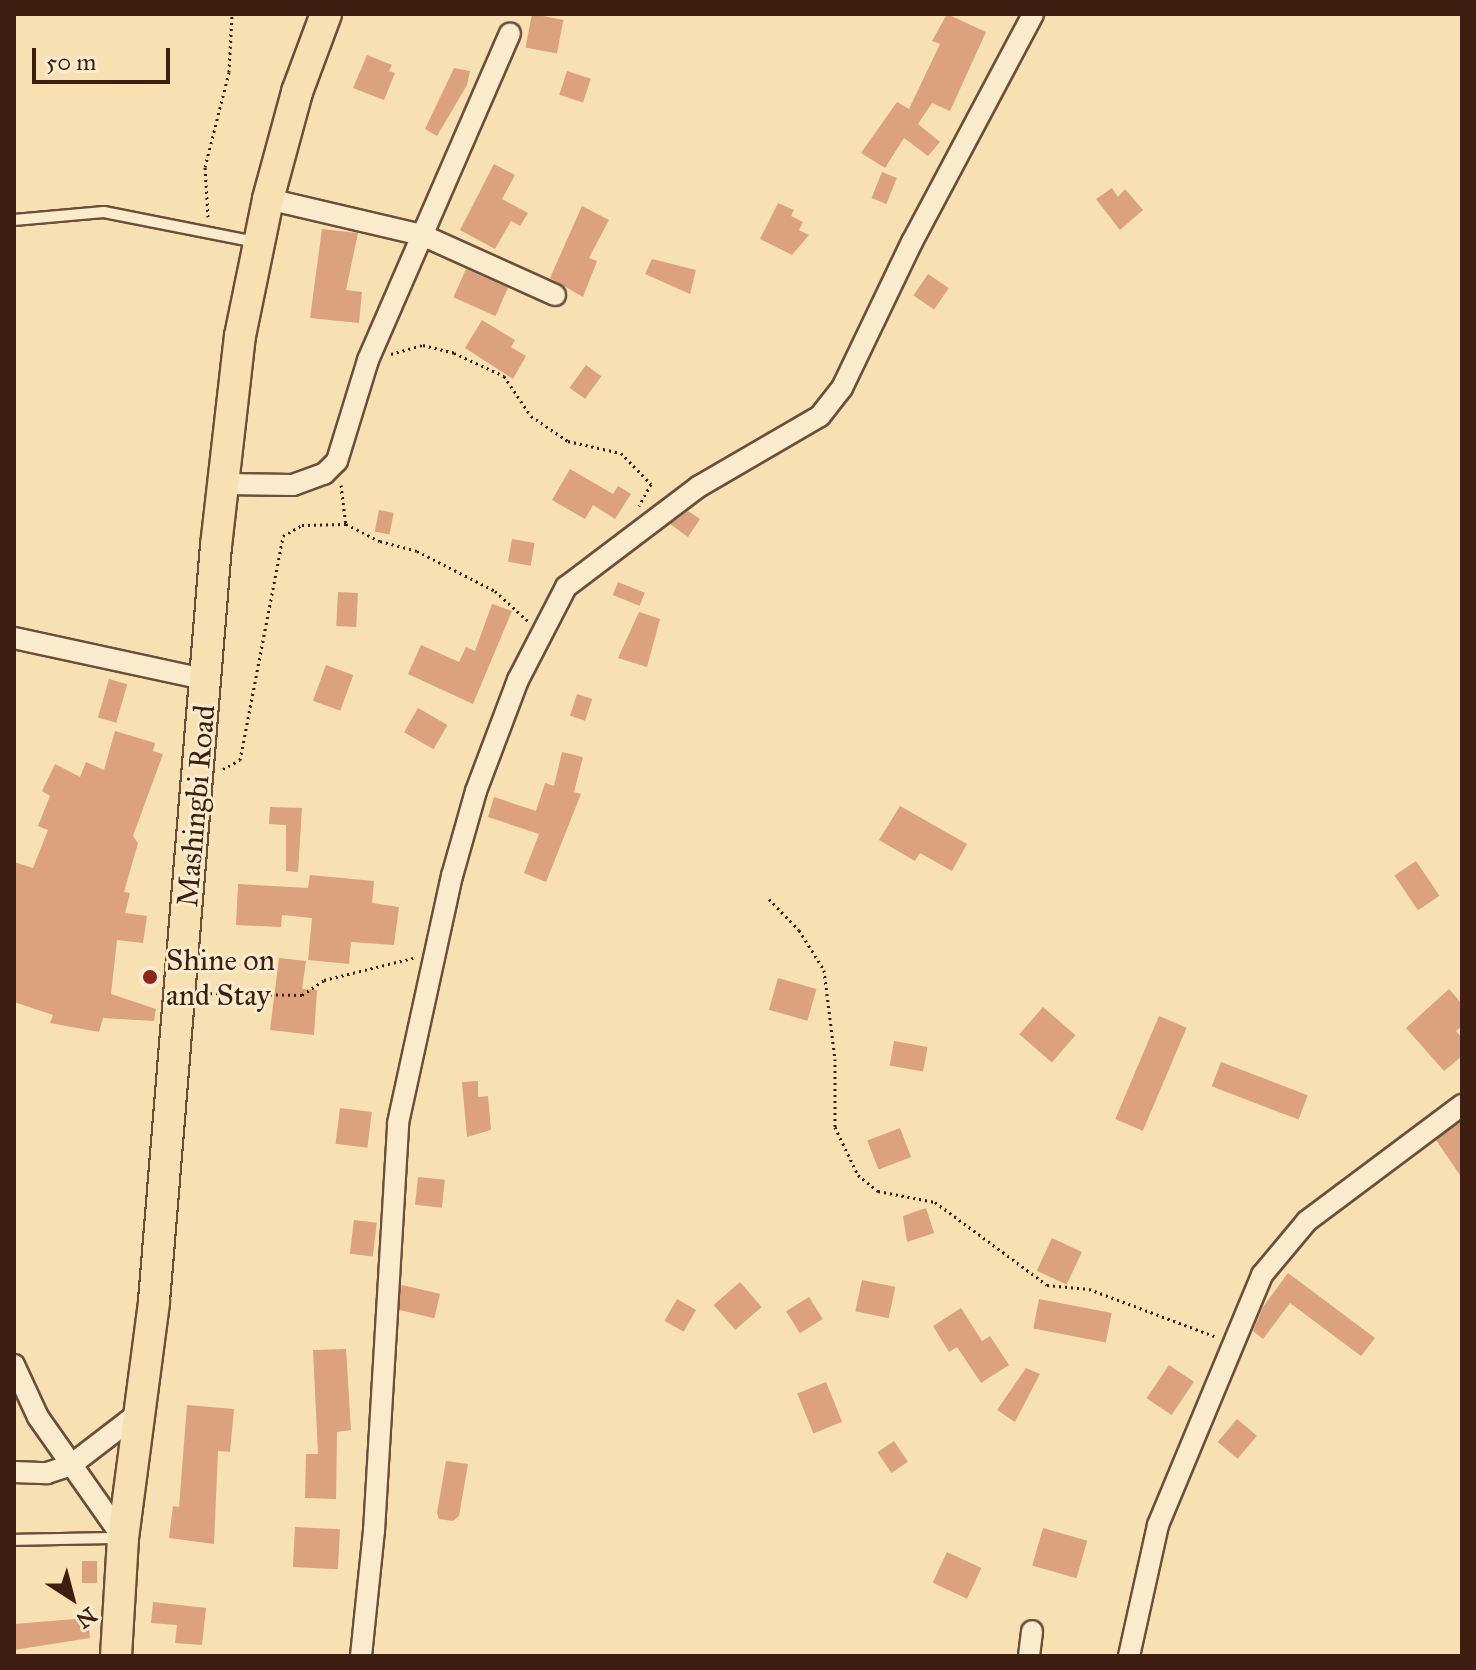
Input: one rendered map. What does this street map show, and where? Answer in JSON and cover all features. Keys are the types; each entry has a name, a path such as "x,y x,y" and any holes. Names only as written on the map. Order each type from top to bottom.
{"main road":[{"name":"Mashingbi Road","path":"116,1656 123,1538 140,1412 200,781 223,484 257,242 297,92 326,14"}],"street":[{"path":"361,1656 374,1531 398,1123 476,791 541,633 566,587 698,487 810,423 842,388 912,242 993,97 1033,14"},
{"path":"223,484 293,485 324,474 337,461 368,360 510,34"},
{"path":"268,199 422,235 555,295"},
{"path":"14,638 208,680"},
{"path":"1129,1656 1158,1525 1262,1275 1307,1221 1462,1105"},
{"path":"14,1365 24,1393 123,1538"},
{"path":"14,1472 47,1473 71,1465 140,1412"},
{"path":"1029,1656 1032,1631"}],"lane":[{"path":"14,220 104,212 257,242"},
{"path":"14,1540 123,1538"}],"path":[{"path":"210,233 205,167 229,72 232,14"},
{"path":"368,360 423,345 454,353 504,376 531,416 568,441 621,453 651,484 627,540"},
{"path":"337,461 346,524"},
{"path":"200,781 240,760 283,536 302,525 346,524 380,541 417,551 495,591 541,633"},
{"path":"769,899 799,930 824,970 835,1059 835,1127 858,1175 878,1191 935,1202 1047,1285 1089,1289 1233,1343"},
{"path":"179,994 302,995 324,980 436,951"}],"building":[{"path":"532,14 563,20 557,53 526,47"},
{"path":"947,14 986,32 950,111 932,103 918,124 940,142 928,156 904,138 885,168 861,153 897,102 909,109 940,44 932,41"},
{"path":"367,55 392,65 389,71 395,73 384,100 353,88"},
{"path":"454,68 470,71 467,85 437,136 425,129"},
{"path":"567,71 591,79 583,103 559,95"},
{"path":"494,164 515,175 502,199 528,213 520,226 511,221 495,249 460,230"},
{"path":"882,172 897,178 886,204 872,198"},
{"path":"1112,188 1118,197 1125,189 1143,210 1120,230 1096,199"},
{"path":"778,203 794,210 791,216 803,222 799,230 809,235 792,255 760,239"},
{"path":"582,206 609,220 589,258 597,261 583,297 550,278"},
{"path":"322,229 358,233 346,290 362,292 359,323 310,318"},
{"path":"652,259 696,270 690,294 645,274"},
{"path":"466,269 508,288 495,316 453,297"},
{"path":"928,274 949,288 934,310 913,296"},
{"path":"482,320 515,340 511,347 526,356 513,379 465,348"},
{"path":"586,365 601,376 585,399 570,388"},
{"path":"570,469 613,494 618,486 631,494 615,519 593,505 585,519 552,500"},
{"path":"379,510 394,513 390,534 375,532"},
{"path":"688,511 700,519 688,537 670,524"},
{"path":"512,539 535,543 531,566 508,562"},
{"path":"618,582 645,593 640,606 613,595"},
{"path":"338,592 358,593 356,627 336,626"},
{"path":"492,604 512,611 473,704 408,674 421,645 459,662 466,647 475,651"},
{"path":"639,612 660,619 647,667 618,658"},
{"path":"326,665 353,675 340,711 313,701"},
{"path":"109,679 127,684 116,723 98,717"},
{"path":"577,694 592,699 585,721 570,716"},
{"path":"418,708 447,725 433,749 404,732"},
{"path":"115,731 155,743 153,751 163,754 133,836 138,843 124,892 130,893 125,913 147,916 143,943 117,940 111,994 156,1009 154,1021 103,1018 99,1032 50,1023 53,1015 14,1002 14,862 33,868 48,830 38,826 50,796 42,791 55,764 80,777 86,762 104,770"},
{"path":"562,752 583,757 574,792 581,794 546,882 524,873 539,834 488,817 494,797 536,811 545,783 554,786"},
{"path":"900,806 967,844 952,871 920,853 915,861 879,840"},
{"path":"270,807 302,808 298,872 286,871 286,825 269,824"},
{"path":"1416,861 1439,896 1418,910 1394,876"},
{"path":"310,875 374,881 372,903 399,907 394,945 351,942 349,964 308,960 312,918 282,915 281,927 236,925 238,884 308,888"},
{"path":"279,958 306,961 302,989 317,990 314,1035 270,1030"},
{"path":"778,978 816,989 807,1021 769,1010"},
{"path":"1449,989 1462,1004 1462,1026 1456,1031 1462,1038 1462,1056 1444,1071 1406,1028"},
{"path":"1043,1007 1075,1035 1052,1062 1019,1034"},
{"path":"1159,1016 1187,1028 1143,1131 1115,1119"},
{"path":"894,1041 927,1047 923,1072 890,1066"},
{"path":"1221,1062 1308,1095 1299,1120 1212,1086"},
{"path":"478,1081 478,1097 488,1096 491,1130 467,1137 462,1082"},
{"path":"340,1108 372,1112 367,1148 336,1144"},
{"path":"1462,1121 1462,1178 1436,1140"},
{"path":"900,1128 911,1157 878,1169 867,1141"},
{"path":"418,1177 445,1180 442,1208 415,1205"},
{"path":"926,1208 934,1233 907,1242 903,1216"},
{"path":"354,1220 377,1223 373,1257 350,1254"},
{"path":"1052,1238 1082,1252 1067,1285 1037,1271"},
{"path":"1288,1273 1375,1338 1361,1356 1290,1303 1263,1339 1253,1331 1263,1307"},
{"path":"862,1280 895,1287 889,1318 855,1311"},
{"path":"740,1282 762,1307 735,1330 714,1305"},
{"path":"402,1285 440,1294 434,1318 396,1309"},
{"path":"809,1297 823,1319 800,1333 786,1311"},
{"path":"677,1299 696,1310 684,1332 664,1321"},
{"path":"1039,1299 1112,1313 1106,1343 1033,1328"},
{"path":"961,1308 982,1341 990,1336 1009,1365 981,1383 957,1347 949,1352 933,1326"},
{"path":"346,1349 351,1430 337,1432 336,1499 305,1498 306,1454 318,1454 313,1350"},
{"path":"1169,1365 1194,1382 1172,1415 1147,1398"},
{"path":"1026,1368 1040,1374 1015,1422 997,1410"},
{"path":"826,1382 842,1422 813,1433 797,1394"},
{"path":"187,1405 234,1409 230,1452 218,1451 214,1544 169,1538 173,1506 179,1507"},
{"path":"1237,1419 1257,1436 1238,1459 1218,1442"},
{"path":"894,1441 908,1462 891,1473 877,1452"},
{"path":"446,1461 468,1464 459,1516 453,1521 439,1519 437,1513"},
{"path":"295,1527 340,1529 338,1569 293,1567"},
{"path":"1043,1528 1087,1541 1076,1578 1032,1565"},
{"path":"947,1552 981,1568 967,1599 933,1583"},
{"path":"82,1561 97,1561 97,1583 82,1583"},
{"path":"153,1602 206,1608 202,1645 175,1643 177,1625 151,1623"},
{"path":"88,1618 90,1638 14,1650 14,1624"}],"place":[{"name":"Shine on and Stay","path":"150,977"}]}
